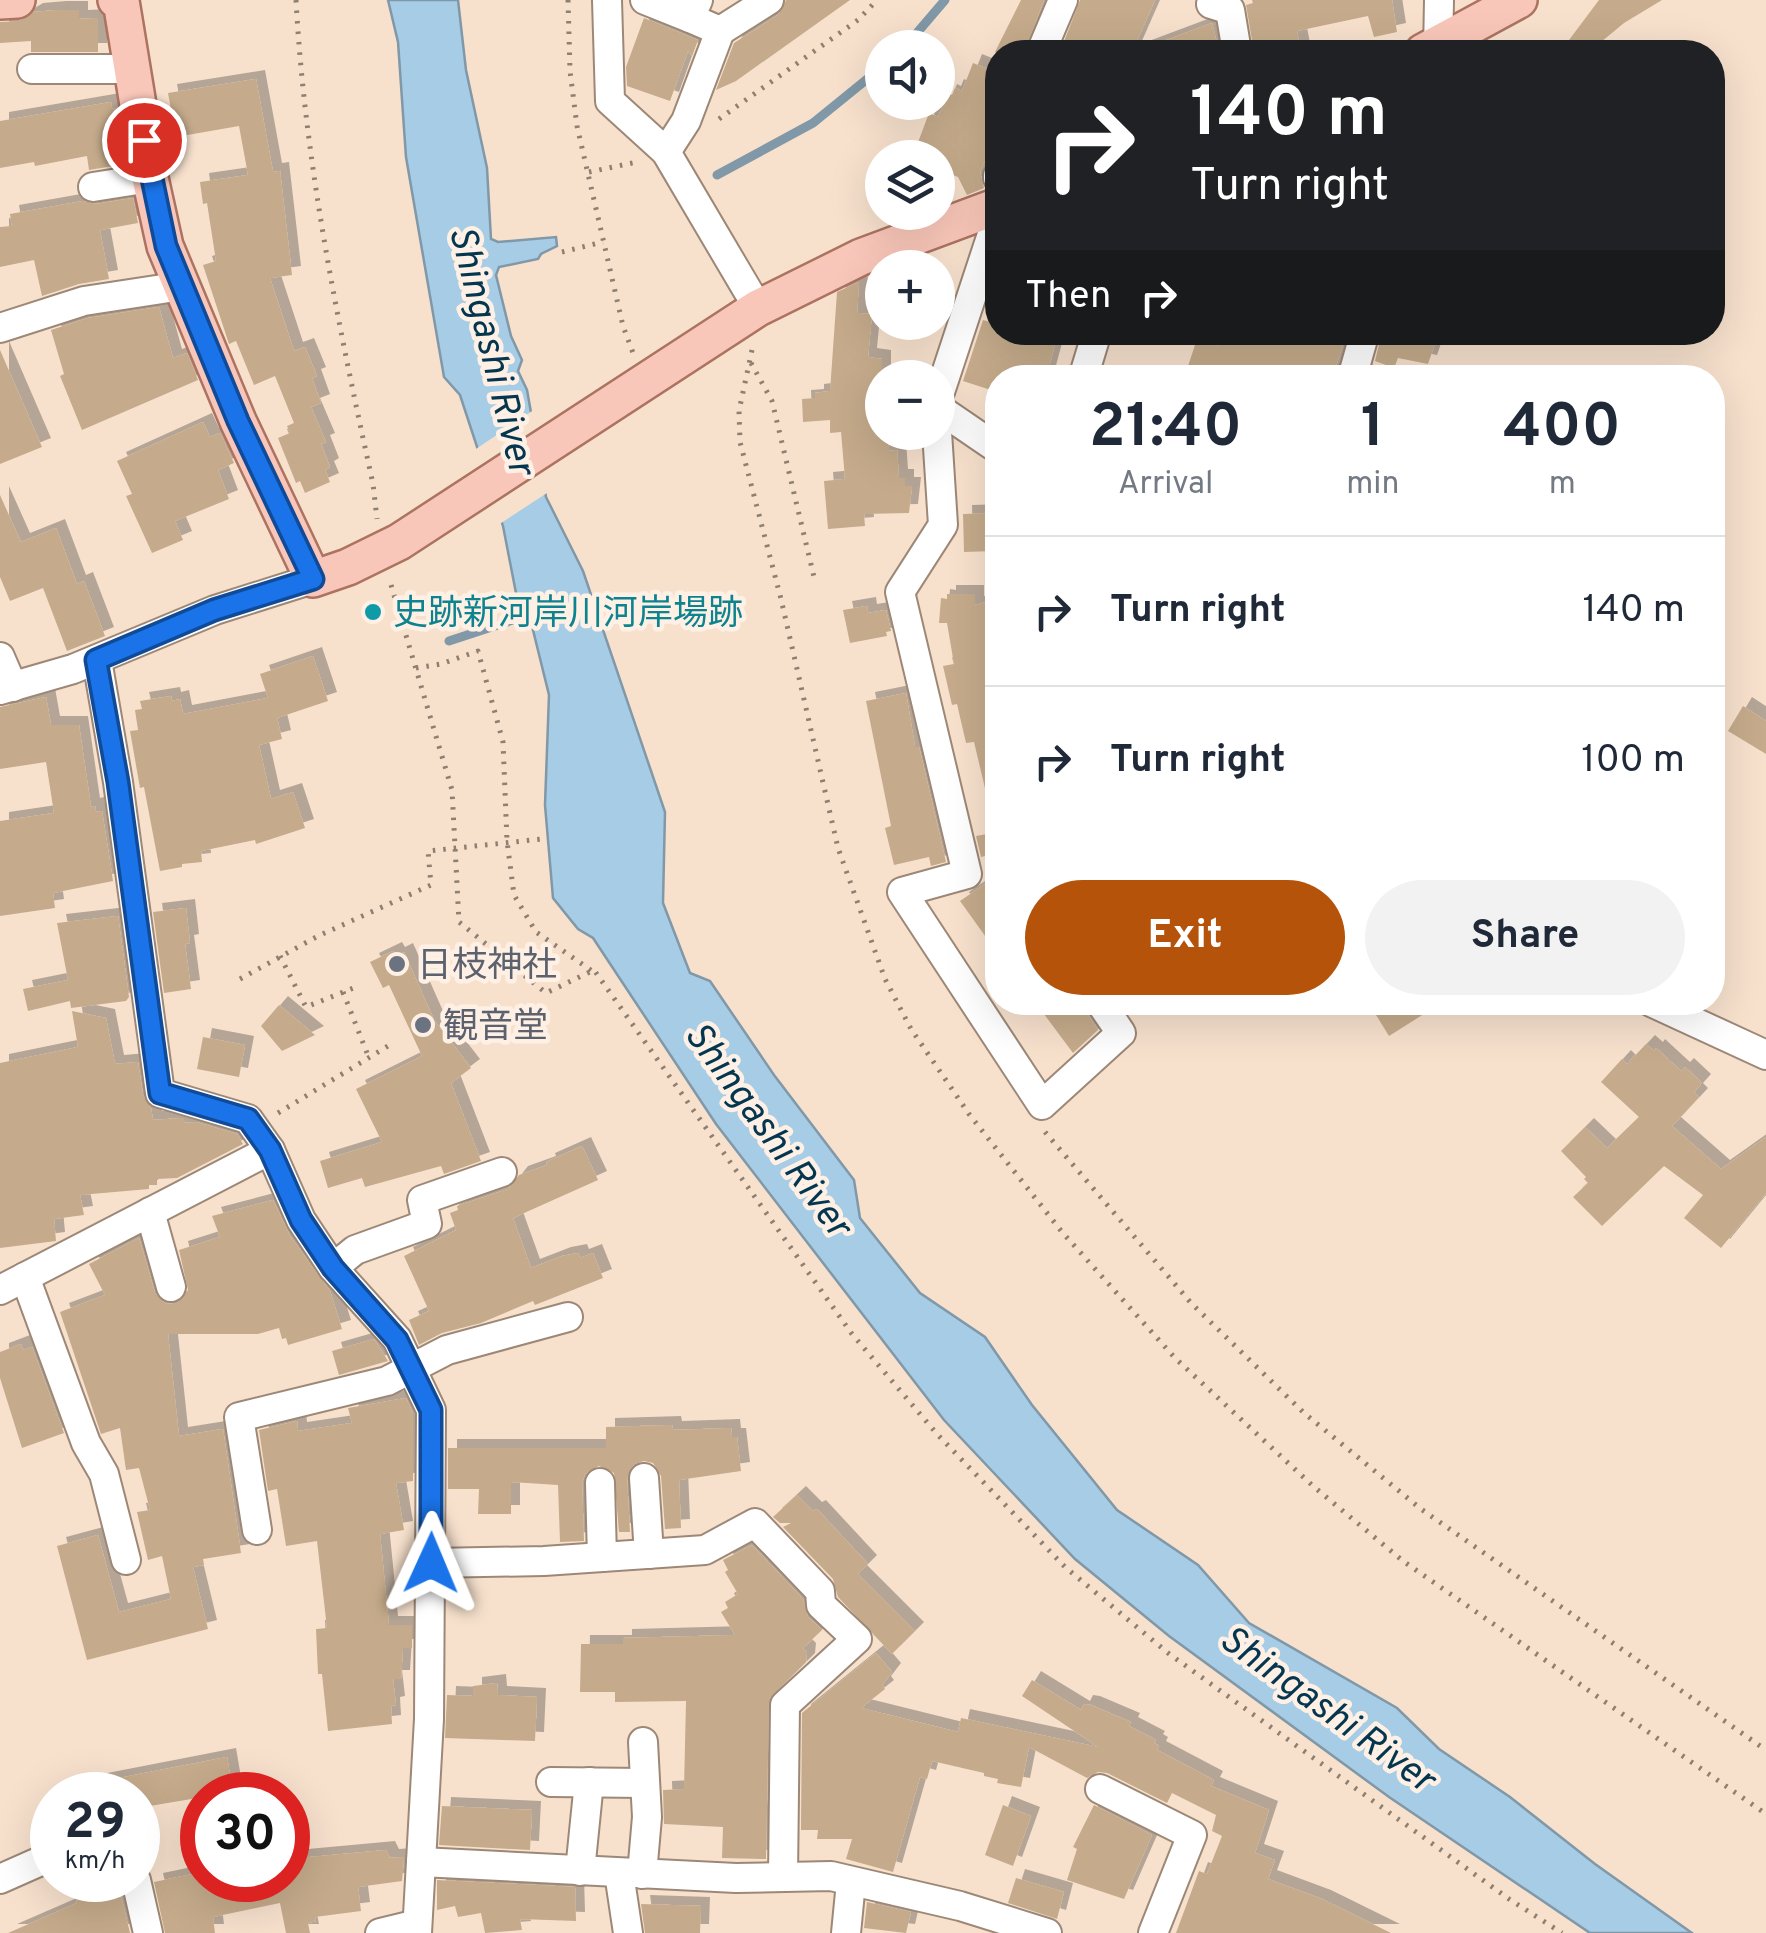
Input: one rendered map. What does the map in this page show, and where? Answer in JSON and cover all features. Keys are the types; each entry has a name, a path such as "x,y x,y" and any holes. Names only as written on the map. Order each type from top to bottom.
{"main road":[{"path":"0,1 17,0"},
{"path":"119,0 166,246 238,421 313,579 348,567 388,531 626,393 758,308 862,257 985,211"},
{"path":"1450,40 1519,0"}],"street":[{"path":"607,0 610,101 664,148 758,308"},
{"path":"645,0 694,9 720,32"},
{"path":"664,148 686,122 720,32 769,0"},
{"path":"1046,40 1063,0"},
{"path":"1212,0 1211,4 1230,10 1235,40"},
{"path":"1434,40 1439,0"},
{"path":"32,69 130,68"},
{"path":"93,186 150,178"},
{"path":"951,360 985,255"},
{"path":"0,328 84,301 182,286"},
{"path":"955,420 985,440"},
{"path":"938,450 943,526 900,592 967,874 902,892 1042,1105 1121,1033 1109,1015"},
{"path":"0,657 6,688 96,660 214,610 313,579"},
{"path":"96,660 118,782 160,1093 248,1119 262,1139 301,1220 333,1268 397,1340 431,1410 429,1719 417,1929 380,1933"},
{"path":"1678,1015 1766,1055"},
{"path":"0,1290 150,1212 262,1139"},
{"path":"333,1268 356,1250 427,1224 422,1200 502,1172"},
{"path":"150,1212 171,1287"},
{"path":"25,1277 86,1443 104,1474 126,1560"},
{"path":"257,1530 239,1417 386,1381 447,1350 568,1317"},
{"path":"644,1478 648,1554"},
{"path":"600,1483 602,1557"},
{"path":"431,1563 705,1550 754,1523 820,1590 822,1605 856,1639 786,1705 783,1877"},
{"path":"628,1933 631,1874 647,1817 643,1742"},
{"path":"551,1782 645,1783"},
{"path":"580,1871 590,1782"},
{"path":"1100,1788 1192,1835 1153,1933"},
{"path":"421,1862 631,1874 831,1876 960,1906 1047,1933"},
{"path":"0,1879 30,1866"},
{"path":"846,1933 851,1882"},
{"path":"141,1902 148,1933"}],"path":[{"path":"296,0 298,51 325,258 373,484 388,531"},
{"path":"568,0 570,71 577,126 623,326 634,356"},
{"path":"588,172 695,138 735,105 858,20 877,0"},
{"path":"562,252 604,242"},
{"path":"814,577 772,401 751,363 740,411 740,442 781,599 838,848 885,979 911,1029 968,1114 1062,1232 1175,1358 1313,1486 1404,1561 1766,1814"},
{"path":"392,585 452,790 459,922 546,993 592,971"},
{"path":"416,668 478,651 503,742 507,841 514,894 536,932 592,971 852,1334 937,1434 1066,1567 1168,1652 1509,1899 1562,1933"},
{"path":"240,979 280,956 430,886 428,850 542,838"},
{"path":"280,956 306,1007 356,988"},
{"path":"343,992 369,1058"},
{"path":"262,1139 393,1044"},
{"path":"1042,1105 1044,1130 1191,1303 1304,1413 1422,1509 1766,1750"}],"water":[{"name":"Shingashi River","path":"388,0 458,0 466,70 487,168 491,239 498,242 556,237 557,246 538,259 499,267 496,275 511,336 522,360 518,371 527,390 546,497 583,571 665,812 663,903 690,973 710,981 774,1075 854,1180 860,1218 920,1293 985,1337 1032,1405 1117,1510 1198,1565 1249,1623 1397,1708 1439,1749 1692,1933 1590,1933 1389,1797 1169,1636 1075,1559 944,1420 716,1124 593,938 578,929 553,898 545,805 549,695 531,622 516,593 503,526 460,395 444,377 406,157 398,42"}],"pier":[{"path":"535,409 550,491 498,525 473,451"}],"building":[{"path":"786,0 850,0 736,81 716,90 734,43 778,15"},
{"path":"1021,0 1044,0 1029,40 1001,40"},
{"path":"1080,0 1155,0 1137,40 1065,40"},
{"path":"1252,0 1392,0 1397,32 1374,37 1368,16 1297,31 1299,40 1252,40 1246,5"},
{"path":"1599,0 1662,0 1603,40 1569,40"},
{"path":"57,10 79,10 79,19 98,18 98,52 31,52 31,41 0,43 0,22"},
{"path":"644,18 698,40 692,56 688,51 670,101 627,86 626,67"},
{"path":"1212,23 1216,40 1167,40"},
{"path":"973,63 985,68 985,161 980,172 984,188 967,195 955,176 955,140 919,140 926,120 955,120 955,88 962,91"},
{"path":"256,79 273,172 280,171 292,275 270,278 294,351 305,347 317,376 312,378 321,403 311,407 326,442 321,444 330,467 325,470 330,482 305,493 300,481 296,483 278,438 290,433 287,426 294,423 275,376 254,385 236,341 229,344 203,265 216,261 200,182 248,175 239,126 176,137 168,93"},
{"path":"111,102 112,109 117,108 126,164 89,170 87,156 0,168 0,121"},
{"path":"133,198 138,223 100,230 109,279 42,296 34,260 0,267 0,227 12,226 10,214 83,201 96,204"},
{"path":"859,282 857,313 865,314 868,357 882,359 865,360 865,450 897,450 899,478 905,478 905,486 912,486 909,513 864,514 865,526 828,529 824,481 845,479 841,432 830,433 830,420 803,422 802,399 830,391 837,292"},
{"path":"159,307 173,358 187,353 198,380 82,430 60,376 64,374 51,330 88,318"},
{"path":"983,320 985,345 1055,345 1050,365 985,365 985,388 963,381"},
{"path":"1195,345 1343,345 1336,365 1188,365"},
{"path":"1379,345 1435,345 1428,364 1398,358 1395,365 1375,361"},
{"path":"0,350 42,447 0,464"},
{"path":"203,422 210,437 220,433 234,463 218,470 229,499 175,521 183,540 152,553 126,496 132,494 117,461"},
{"path":"0,495 21,542 56,528 77,584 84,581 105,636 67,651 43,588 10,601 0,577"},
{"path":"985,513 985,551 964,552 963,514"},
{"path":"947,594 975,594 975,605 985,602 985,788 974,742 966,743 943,666 954,664 947,623 939,623 941,598 947,599"},
{"path":"867,606 868,613 886,610 891,631 886,632 887,636 850,643 843,610"},
{"path":"313,656 328,701 277,718 282,739 259,745 271,799 293,792 305,828 256,844 255,840 201,851 202,862 160,871 130,731 138,730 135,710 142,709 140,701 171,696 172,701 180,699 183,714 268,698 260,674"},
{"path":"906,693 915,747 919,747 946,862 931,866 929,857 894,865 885,828 891,826 866,701"},
{"path":"46,697 51,725 79,725 91,807 102,811 113,881 53,893 55,908 0,916 0,821 54,813 46,762 0,769 0,707"},
{"path":"1743,706 1766,721 1766,754 1728,731"},
{"path":"985,834 985,856 981,857 976,836"},
{"path":"985,884 985,936 960,901"},
{"path":"186,908 190,943 185,944 191,989 164,993 153,912"},
{"path":"118,916 129,997 126,1001 71,1008 70,1001 28,1011 23,989 68,980 57,923"},
{"path":"393,951 396,956 404,952 434,1020 471,1068 451,1083 481,1161 444,1174 441,1166 365,1187 362,1178 328,1188 320,1161 382,1142 356,1089 422,1056 389,985 383,988 370,962"},
{"path":"279,1005 315,1035 282,1051 261,1026"},
{"path":"72,1011 106,1018 115,1064 138,1062 143,1095 153,1120 182,1118 185,1123 196,1122 237,1134 243,1144 177,1178 157,1179 157,1185 149,1185 149,1189 80,1195 84,1215 54,1219 56,1241 0,1248 0,1063 78,1047"},
{"path":"1045,1015 1088,1015 1098,1030 1073,1053"},
{"path":"1376,1015 1422,1015 1389,1036"},
{"path":"203,1037 245,1045 239,1077 197,1069"},
{"path":"1646,1044 1681,1071 1685,1067 1702,1083 1694,1092 1699,1097 1672,1126 1721,1169 1766,1137 1766,1193 1721,1248 1684,1218 1703,1195 1664,1166 1602,1226 1573,1197 1588,1183 1561,1151 1585,1127 1607,1148 1639,1117 1601,1082 1622,1059 1627,1064"},
{"path":"582,1146 598,1180 513,1218 531,1268 562,1256 578,1253 580,1258 593,1253 603,1278 535,1305 533,1301 481,1323 442,1333 419,1345 409,1320 429,1311 404,1256 456,1230 450,1213 458,1210 457,1206 508,1189 519,1175"},
{"path":"273,1200 290,1236 330,1291 342,1329 288,1345 279,1328 258,1334 168,1334 179,1436 223,1429 241,1553 203,1559 204,1565 193,1567 208,1629 87,1660 57,1546 98,1535 119,1612 171,1599 162,1556 148,1560 137,1512 150,1510 139,1468 126,1470 120,1428 101,1434 60,1312 105,1295 89,1264 139,1238 155,1293 166,1304 177,1303 188,1290 179,1250 220,1237 212,1216"},
{"path":"374,1339 388,1361 339,1375 332,1351"},
{"path":"21,1344 23,1350 32,1347 64,1433 22,1448 0,1378 0,1352"},
{"path":"406,1398 413,1414 413,1481 396,1483 404,1530 380,1534 389,1625 412,1625 412,1648 403,1648 401,1679 393,1679 396,1705 391,1706 392,1724 328,1731 322,1674 318,1674 316,1629 327,1628 317,1541 286,1546 277,1489 268,1491 259,1430 297,1421 298,1431 352,1423 348,1408"},
{"path":"672,1425 673,1430 731,1428 732,1437 737,1437 741,1471 679,1480 681,1528 665,1529 661,1476 653,1463 644,1461 634,1464 627,1478 630,1532 619,1532 614,1473 599,1466 585,1474 584,1541 560,1542 558,1485 511,1482 511,1514 478,1514 479,1489 448,1489 448,1448 606,1448 606,1427"},
{"path":"797,1495 813,1511 817,1509 868,1564 858,1574 915,1631 892,1654 838,1597 833,1579 783,1527 791,1523 780,1523 773,1517"},
{"path":"752,1545 803,1599 808,1617 822,1630 803,1648 807,1652 806,1662 769,1699 766,1859 722,1858 723,1827 664,1824 663,1790 684,1789 686,1701 615,1702 615,1692 580,1692 581,1644 623,1644 623,1638 735,1635 721,1612 728,1608 725,1602 738,1594 725,1572 728,1570 723,1560"},
{"path":"876,1653 892,1672 882,1685 885,1689 861,1708 958,1732 961,1718 1098,1747 1022,1696 1032,1680 1081,1710 1084,1704 1091,1705 1131,1722 1129,1726 1156,1740 1157,1750 1214,1780 1211,1786 1269,1810 1255,1853 1275,1860 1268,1879 1322,1899 1391,1933 1176,1933 1199,1871 1207,1874 1222,1836 1212,1831 1216,1815 1172,1793 1167,1803 1107,1773 1098,1772 1087,1778 1029,1747 1021,1787 997,1783 998,1779 984,1773 932,1761 927,1779 920,1777 893,1872 846,1859 852,1839 817,1839 818,1830 801,1830 802,1713"},
{"path":"497,1683 498,1695 537,1697 535,1741 445,1738 447,1695 473,1696 473,1686"},
{"path":"227,1757 230,1772 180,1772 180,1801 160,1804 160,1772 150,1772"},
{"path":"1003,1805 1031,1816 1013,1866 985,1855"},
{"path":"1094,1805 1152,1835 1124,1899 1067,1880 1077,1849 1073,1847"},
{"path":"442,1806 532,1810 530,1850 439,1845"},
{"path":"386,1850 390,1858 404,1857 402,1881 358,1887 361,1911 315,1917 316,1921 308,1923 310,1933 286,1933 280,1903 213,1917 215,1933 165,1933 158,1902 160,1881 180,1877 180,1902 310,1902 310,1857"},
{"path":"1016,1878 1064,1892 1057,1919 1008,1903"},
{"path":"437,1880 575,1887 576,1921 520,1919 522,1930 485,1933 481,1913 458,1917 455,1906 437,1910"},
{"path":"122,1902 130,1933 8,1933 77,1903"},
{"path":"867,1902 911,1912 906,1933 864,1928"},
{"path":"641,1904 701,1906 700,1933 645,1933"}],"waterway":[{"path":"919,30 945,0"},
{"path":"717,175 813,123 865,81"},
{"path":"449,641 537,612"}],"place":[{"name":"史跡新河岸川河岸場跡","path":"373,612"},
{"name":"日枝神社","path":"397,964"},
{"name":"観音堂","path":"423,1025"}],"route":[{"path":"144,140 166,246 238,421 313,579 214,610 96,660 118,782 160,1093 248,1119 270,1150 301,1220 333,1268 397,1340 431,1410 431,1563"}]}
